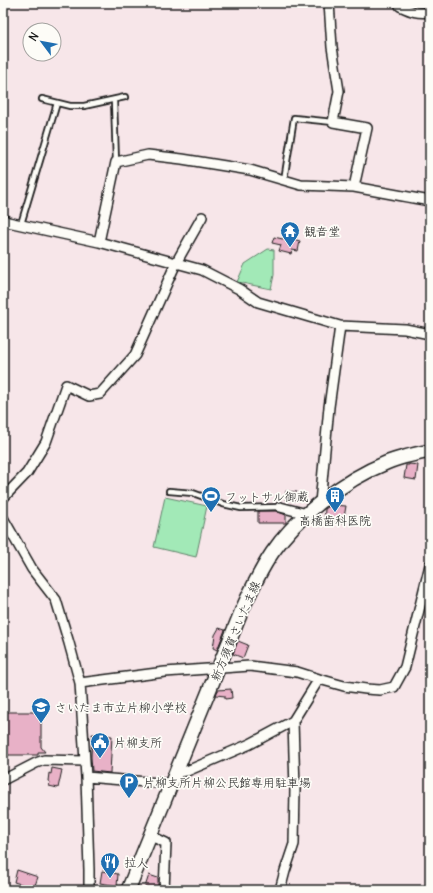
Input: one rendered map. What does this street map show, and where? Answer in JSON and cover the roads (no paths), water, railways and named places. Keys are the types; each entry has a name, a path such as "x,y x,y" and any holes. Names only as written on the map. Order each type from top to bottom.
{"main road":[{"name":"新方須賀さいたま線","path":"128,890 242,610 252,588 273,552 307,514 352,480 386,462 430,451"}],"street":[{"path":"329,3 332,46 338,91 333,122 367,128 354,187"},
{"path":"400,6 415,13 430,12"},
{"path":"99,242 116,162 148,155 250,170 301,185 354,187 430,201"},
{"path":"3,498 27,473 46,442 66,385 90,396 100,394 135,355 176,263 202,218"},
{"path":"3,219 99,242 202,270 239,289 258,302 340,326 405,329 430,334"},
{"path":"320,503 329,407 340,326"},
{"path":"280,507 307,514"},
{"path":"3,518 32,569 56,600 70,643 80,683 86,777 89,890"},
{"path":"80,683 165,672 250,666 297,672 344,686 380,690 394,687 405,667 427,592 430,564"},
{"path":"86,777 173,778 250,744 293,721 319,679"},
{"path":"280,890 294,844 295,789 293,721"},
{"path":"3,780 44,760 85,761"},
{"path":"151,836 166,842 164,890"}],"lane":[{"path":"42,99 70,106 84,106 125,97"},
{"path":"114,100 116,162"},
{"path":"21,224 57,103"},
{"path":"284,180 294,118 333,122"},
{"path":"168,491 193,493 224,504 241,508 280,507"}],"place":[{"name":"観音堂","path":"290,248"},
{"name":"フットサル御蔵","path":"211,513"},
{"name":"高橋歯科医院","path":"335,513"},
{"name":"さいたま市立片柳小学校","path":"41,724"},
{"name":"片柳支所","path":"100,759"},
{"name":"片柳支所片柳公民館専用駐車場","path":"129,799"},
{"name":"拉人","path":"110,879"}]}
